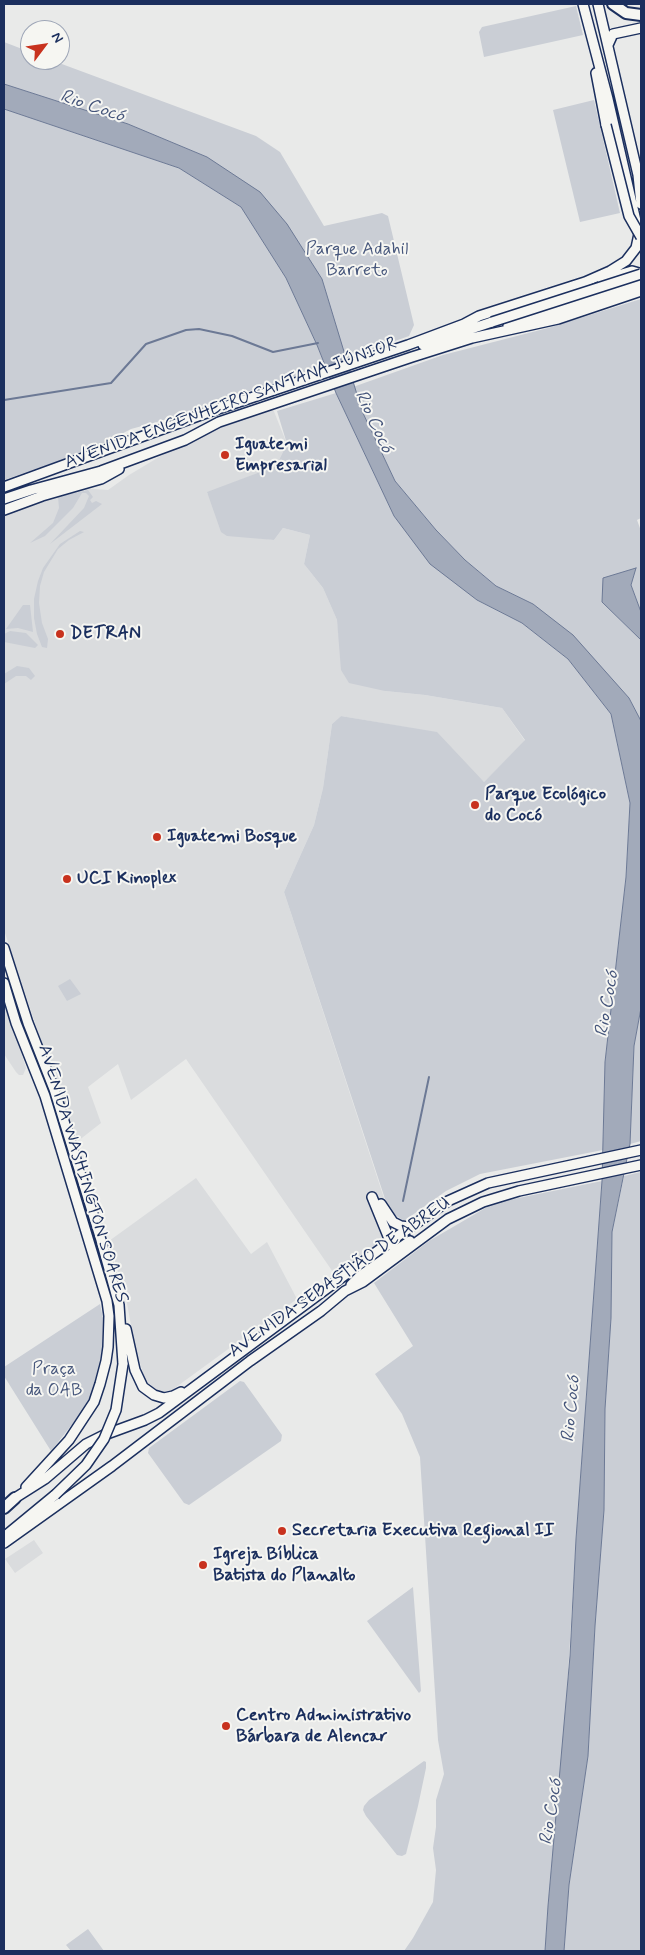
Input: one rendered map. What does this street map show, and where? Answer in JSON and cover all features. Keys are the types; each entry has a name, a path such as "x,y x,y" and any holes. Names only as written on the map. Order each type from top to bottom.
{"highway":[{"path":"614,4 626,13 641,15"},
{"name":"AVENIDA WASHINGTON SOARES","path":"4,1508 15,1498"}],"main road":[{"path":"583,4 592,43 598,91 606,125 629,216 641,237"},
{"path":"598,4 641,184"},
{"path":"608,45 613,34 641,28"},
{"name":"AVENIDA ENGENHEIRO SANTANA JÚNIOR","path":"4,487 209,412 362,362 464,324 479,316 585,282 620,266 634,252 639,234 608,99 592,43"},
{"path":"638,174 641,204"},
{"path":"585,282 594,283 632,271 639,273 636,280 600,292 585,301"},
{"name":"AVENIDA ENGENHEIRO SANTANA JÚNIOR","path":"408,345 428,344 641,274"},
{"path":"472,338 641,283"},
{"name":"AVENIDA ENGENHEIRO SANTANA JÚNIOR","path":"4,499 101,471 186,440 219,422 307,394 412,357 472,338 558,319 641,291"},
{"path":"4,510 42,496 101,479 122,468 129,461"},
{"name":"AVENIDA WASHINGTON SOARES","path":"4,948 25,1015 60,1106 119,1305 123,1364 113,1420 107,1433 86,1465 55,1495 4,1537"},
{"name":"AVENIDA WASHINGTON SOARES","path":"4,983 16,1022 45,1096 107,1301 110,1328 103,1375 91,1407 68,1440 15,1498"},
{"name":"AVENIDA SEBASTIÃO DE ABREU","path":"190,1389 242,1350 274,1329 376,1252 394,1244 409,1227 448,1202 478,1187 563,1166 641,1150"},
{"name":"AVENIDA SEBASTIÃO DE ABREU","path":"4,1543 136,1448 250,1361 321,1311 345,1291 364,1282 448,1219 467,1208 494,1198 641,1166"},
{"path":"376,1199 393,1222 409,1227"},
{"path":"376,1199 394,1244"},
{"path":"376,1199 382,1236 376,1252"},
{"path":"345,1291 394,1244 448,1219"},
{"path":"119,1305 124,1314 129,1348 138,1379 143,1387 154,1395 164,1398 190,1389"},
{"path":"274,1329 280,1340"},
{"path":"242,1350 250,1361"},
{"name":"AVENIDA WASHINGTON SOARES","path":"15,1498 45,1479 86,1444 153,1417 190,1389"}],"shaded area":[{"name":"Iguatemi Bosque","path":"273,409 287,444 276,466 207,493 251,537 274,540 283,528 310,535 304,564 323,588 337,620 340,645 385,691 425,695 502,708 525,741 484,782 410,728 341,716 332,724 323,788 314,825 284,892 396,1235 335,1275 186,1059 131,1100 118,1064 88,1087 101,1123 78,1141 36,1026 4,930 4,515 27,504 82,488 108,490 169,451 220,428"},
{"path":"4,999 26,1068 23,1075 19,1075 16,1072 4,1054"},
{"path":"196,1178 251,1254 267,1242 297,1299 172,1390 162,1392 154,1390 145,1379 135,1347 126,1298 109,1241"},
{"path":"34,1540 43,1553 15,1573 5,1559"}],"green space":[{"path":"576,6 583,35 484,57 479,32 482,27"},
{"name":"Parque Adahil Barreto","path":"4,42 20,48 20,70 70,70 70,67 256,136 280,152 324,226 382,213 388,216 414,325 409,336 345,359 322,279 207,157 128,124 4,84"},
{"path":"594,100 620,213 580,222 553,110"},
{"path":"4,109 179,168 241,207 286,278 317,345 325,367 270,386 237,394 168,419 131,429 104,443 67,458 4,480"},
{"path":"641,299 641,518 637,520 641,531 641,612 631,585 635,568 602,602 641,640 641,721 629,698 533,604 496,586 465,560 436,530 395,481 362,411 353,387 443,355 548,328"},
{"name":"Parque Ecológico do Cocó","path":"336,393 394,516 477,600 522,623 568,659 611,714 630,803 626,877 605,1062 603,1150 480,1174 446,1191 404,1221 389,1211 284,892 314,825 323,788 332,724 341,716 437,732 484,782 525,740 502,708 425,695 385,691 349,683 341,670 337,620 323,588 304,564 310,535 283,528 274,540 227,536 221,532 207,492 276,466 287,444 277,411"},
{"path":"88,490 93,497 90,500 92,503 96,501 102,504 50,544 84,508 89,496 86,493 82,493 73,508 45,536 30,543 53,523 59,508 58,497"},
{"path":"80,531 84,532 69,540 58,549 44,572 40,586 39,603 42,623 48,639 47,648 42,647 34,618 34,599 38,581 43,568 60,544"},
{"path":"23,605 30,605 33,632 18,628 6,629"},
{"path":"10,631 26,633 38,645 35,648 4,642 4,634"},
{"path":"17,666 29,668 35,676 31,680 26,676 16,676 4,684 4,674"},
{"path":"70,979 81,994 67,1001 58,986"},
{"path":"641,1008 641,1141 630,1144 634,1046"},
{"path":"641,1172 641,1951 564,1951 569,1885 588,1756 604,1510 605,1409 611,1318 612,1232 624,1176"},
{"path":"602,1181 576,1539 565,1725 545,1951 404,1951 433,1902 436,1870 433,1848 436,1827 436,1800 444,1774 438,1740 420,1457 402,1414 375,1374 413,1346 374,1283 429,1241 494,1203"},
{"name":"Praça da OAB","path":"100,1304 103,1318 102,1351 92,1393 81,1413 51,1451 4,1376 4,1367"},
{"path":"240,1381 244,1382 282,1435 281,1441 189,1505 184,1503 148,1453 149,1448"},
{"path":"413,1587 421,1691 419,1693 367,1621"},
{"path":"424,1761 426,1762 426,1768 406,1854 402,1856 397,1855 366,1816 363,1810 364,1806 369,1800"},
{"path":"88,1929 104,1951 71,1951 66,1945"}],"water":[{"name":"Rio Cocó","path":"4,84 128,124 207,157 260,192 287,224 322,279 362,411 395,481 436,530 465,560 496,586 533,604 573,635 629,698 641,721 641,1008 634,1046 630,1144 612,1232 611,1318 605,1409 604,1510 588,1756 569,1885 564,1951 545,1951 570,1656 576,1539 602,1181 605,1062 626,877 630,803 611,714 568,659 522,623 477,600 430,564 394,516 336,393 317,345 286,278 241,207 179,168 4,109"},
{"path":"636,568 631,585 641,612 641,640 602,602 603,578"}],"waterway":[{"path":"4,400 111,383 146,344 186,330 199,329 232,336 273,352 318,343"},
{"path":"403,1201 429,1077"}],"place":[{"name":"Iguatemi Empresarial","path":"225,455"},
{"name":"DETRAN","path":"60,634"},
{"name":"Parque Ecológico do Cocó","path":"475,805"},
{"name":"Iguatemi Bosque","path":"157,837"},
{"name":"UCI Kinoplex","path":"67,879"},
{"name":"Secretaria Executiva Regional II","path":"282,1531"},
{"name":"Igreja Bíblica Batista do Planalto","path":"203,1565"},
{"name":"Centro Administrativo Bárbara de Alencar","path":"226,1726"}]}
